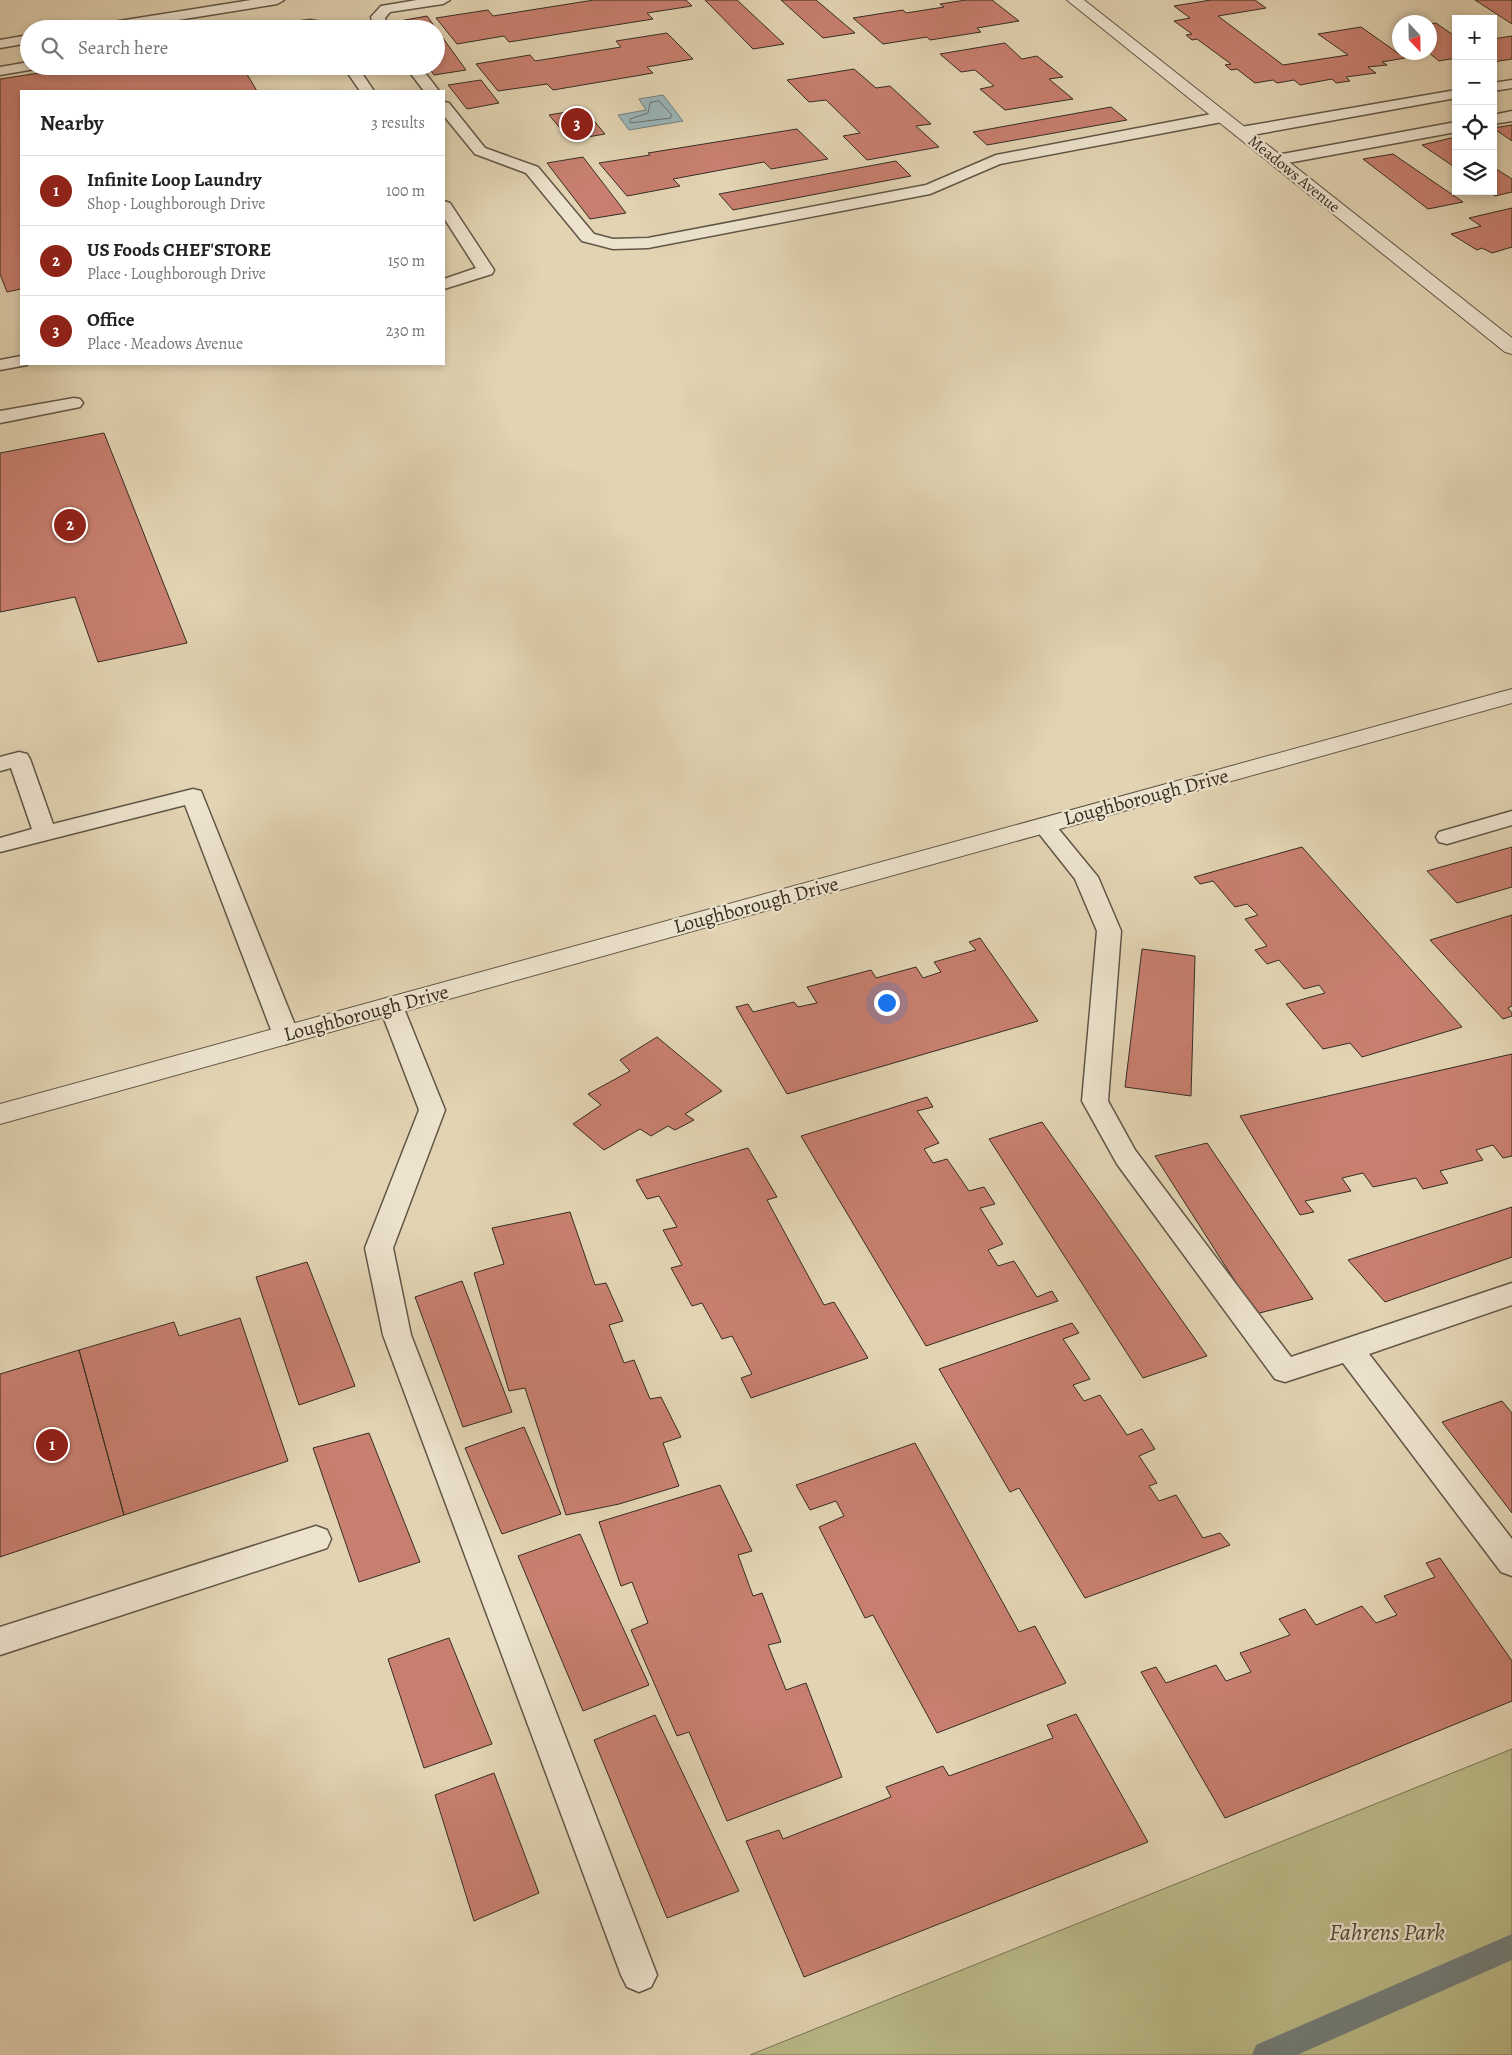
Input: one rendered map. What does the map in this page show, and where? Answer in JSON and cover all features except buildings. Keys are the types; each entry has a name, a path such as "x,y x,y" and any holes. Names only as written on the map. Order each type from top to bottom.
{"street":[{"name":"Meadows Avenue","path":"1075,0 1512,348"},
{"name":"Loughborough Drive","path":"0,1114 1512,696"}],"lane":[{"path":"150,20 276,0"},
{"path":"379,20 378,17 386,9 443,0"},
{"path":"0,44 20,41"},
{"path":"0,71 20,68"},
{"path":"356,75 366,90"},
{"path":"419,75 431,90"},
{"path":"1497,86 1512,84"},
{"path":"1241,132 1452,95"},
{"path":"445,107 480,151 532,170 588,238 613,244 648,243 930,189 996,160 1222,117"},
{"path":"1497,119 1512,116"},
{"path":"1277,160 1452,128"},
{"path":"445,208 486,270 445,284"},
{"path":"0,365 20,361"},
{"path":"0,417 74,403"},
{"path":"0,764 19,759 45,833"},
{"path":"0,845 193,796 286,1035"},
{"path":"1446,836 1512,818"},
{"path":"1044,826 1086,877 1110,931 1095,1101 1126,1157 1285,1371 1512,1294"},
{"path":"391,1006 432,1110 380,1248 397,1335 639,1975"},
{"path":"1350,1350 1512,1563"},
{"path":"0,1641 316,1539"}],"green space":[{"name":"Fahrens Park","path":"1512,1749 1512,2055 750,2055"}],"water":[{"path":"663,95 683,121 629,130 618,115 646,110 639,99"}],"waterway":[{"path":"1266,2055 1512,1947"}],"place":[{"name":"Office","path":"577,124"},
{"name":"US Foods CHEF'STORE","path":"70,525"},
{"name":"Infinite Loop Laundry","path":"52,1445"}]}
